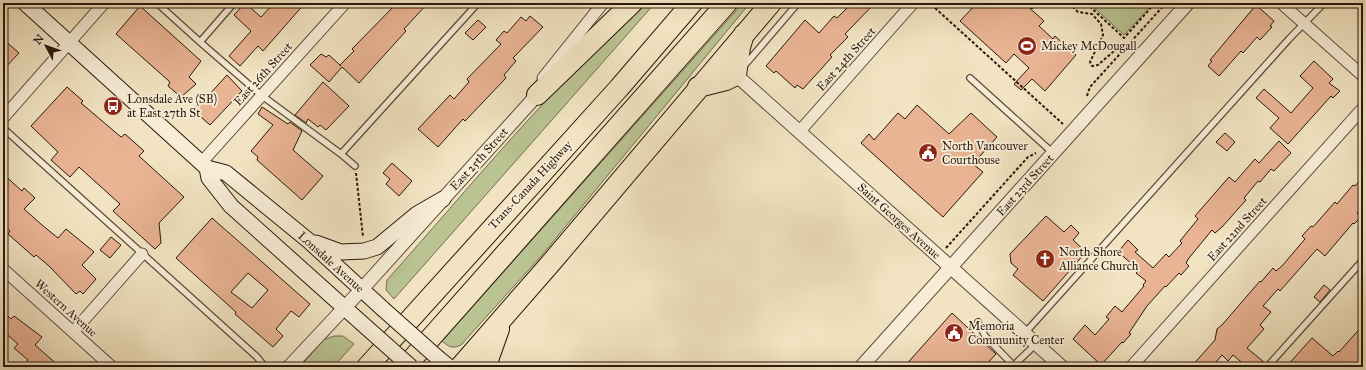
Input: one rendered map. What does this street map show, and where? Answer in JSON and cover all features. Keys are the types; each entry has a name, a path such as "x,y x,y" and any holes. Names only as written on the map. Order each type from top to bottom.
{"highway":[{"path":"537,95 632,3"},
{"name":"Trans-Canada Highway","path":"367,367 619,88 692,3"},
{"path":"405,367 727,3"},
{"path":"460,367 771,3"},
{"path":"698,87 726,80 736,75 740,47 744,34"},
{"path":"488,367 488,360 503,318"}],"main road":[{"name":"Lonsdale Avenue","path":"25,3 204,165 226,173 309,241 383,309 444,362"},
{"name":"Lonsdale Avenue","path":"204,165 209,178 231,206 411,367"},
{"path":"309,241 340,252 364,251 377,247 417,214 443,199"}],"street":[{"path":"3,118 104,3"},
{"name":"East 26th Street","path":"204,165 260,95 344,3"},
{"name":"East 25th Street","path":"289,367 362,289 537,95 539,83 603,3"},
{"name":"East 24th Street","path":"798,132 913,3"},
{"name":"East 23rd Street","path":"861,367 950,268 1049,149 1188,3"},
{"path":"1282,3 1363,76"},
{"name":"Saint Georges Avenue","path":"736,75 1062,367"},
{"name":"East 22nd Street","path":"1131,367 1363,108"},
{"path":"74,331 142,254"},
{"name":"Western Avenue","path":"3,269 74,331 112,367"}],"lane":[{"path":"157,3 260,95 342,154 355,166"},
{"path":"200,42 234,3"},
{"path":"342,154 478,3"},
{"path":"736,75 798,3"},
{"path":"1025,334 1182,157 1289,39 1324,3"},
{"path":"970,78 1049,149"},
{"path":"3,128 257,357 265,367"},
{"path":"1267,367 1363,260"},
{"path":"978,322 985,336 1013,366 1036,344"}],"path":[{"path":"1027,3 1032,8 1034,6"},
{"path":"1069,3 1078,12 1092,14 1101,24 1103,35 1090,62 1092,66 1098,65 1122,44 1126,48"},
{"path":"1086,3 1124,38 1155,3"},
{"path":"1084,102 1090,87 1166,3"},
{"path":"934,8 1063,125"},
{"path":"949,246 1028,158 1049,149 1068,119"},
{"path":"355,166 363,238"}],"green space":[{"path":"646,3 655,3 394,299 386,290 387,280 544,102 611,35"},
{"path":"743,3 750,3 542,255 461,345 451,347 442,341"},
{"path":"1089,3 1154,3 1124,35"},
{"path":"334,336 343,336 354,344 333,367 300,367 323,340"}],"building":[{"path":"245,3 261,17 274,3 305,3 263,51 258,46 240,66 229,56 251,31 234,15"},
{"path":"397,3 428,3 404,29 406,31 359,83 342,67 329,82 310,65 321,54 326,57 329,55 341,66 340,65 354,51 352,49"},
{"path":"852,3 875,3 845,34 848,37 830,55 832,57 803,89 797,85 795,88 776,71 774,73 766,66 805,20 819,33 834,16 837,18"},
{"name":"Mickey McDougall","path":"977,3 1024,3 1044,21 1039,26 1053,39 1055,36 1076,55 1045,91 1032,79 1021,90 1014,84 1029,68 1014,54 1006,63 960,21"},
{"path":"1256,5 1274,21 1270,26 1272,27 1260,40 1257,37 1243,53 1241,51 1219,76 1208,66 1212,61 1210,60"},
{"path":"140,6 201,61 189,77 196,84 181,97 168,86 170,82 116,34"},
{"path":"530,16 543,27 513,58 516,61 504,75 506,78 465,121 463,119 438,147 418,129 450,95 454,99 469,82 467,79 501,44 496,40 504,31 507,33 521,17 526,21"},
{"path":"478,20 486,27 473,40 465,33"},
{"path":"3,39 19,53 3,70"},
{"path":"1314,61 1333,79 1329,83 1340,91 1333,98 1331,96 1288,144 1270,128 1279,118 1256,98 1264,89 1291,113 1313,88 1300,76"},
{"path":"227,75 242,91 210,125 193,110 206,94 208,96"},
{"path":"323,82 349,106 326,130 320,125 318,127 308,119 306,123 295,115"},
{"path":"67,87 83,101 81,103 121,137 125,134 144,151 139,156 184,197 159,223 161,243 155,249 113,211 120,204 79,167 70,177 51,160 58,152 31,126"},
{"name":"North Vancouver Courthouse","path":"917,105 949,134 971,113 997,137 973,164 983,172 943,217 861,143 869,134 874,140 898,113 905,119"},
{"path":"262,107 288,124 290,122 302,131 293,150 323,176 302,200 257,160 258,157 251,151 273,125 258,114"},
{"path":"1225,133 1235,142 1227,151 1216,142"},
{"path":"1279,141 1291,153 1274,171 1271,169 1260,182 1258,181 1244,198 1246,200 1222,227 1215,233 1212,230 1189,258 1186,263 1189,266 1181,275 1179,273 1166,287 1165,286 1147,306 1129,333 1131,334 1101,365 1073,339 1085,325 1095,335 1109,319 1106,317 1115,306 1122,312 1144,286 1143,285 1146,281 1136,273 1139,270 1118,252 1128,240 1138,250 1135,252 1153,268 1166,254 1169,257 1182,243 1180,241 1198,219 1195,216 1229,177 1235,182 1255,159 1259,163"},
{"path":"392,163 412,181 399,196 386,184 390,179 383,173"},
{"path":"3,174 22,191 24,188 35,198 24,209 42,225 58,238 66,229 94,252 82,265 96,279 83,294 80,291 76,294 49,266 36,255 34,257 8,234 10,231 3,225"},
{"path":"1363,177 1363,206 1357,213 1361,217 1354,224 1353,223 1325,256 1317,249 1280,291 1278,289 1263,306 1271,312 1260,325 1264,329 1247,348 1265,363 1263,367 1247,367 1233,355 1228,361 1222,355 1212,367 1191,367 1215,340 1217,329 1260,281 1261,282 1273,268 1276,271 1282,266 1305,239 1302,236 1311,226 1313,227 1335,202 1337,204 1353,185 1355,186"},
{"name":"North Shore Alliance Church","path":"1046,216 1064,232 1071,225 1079,233 1073,240 1086,252 1043,301 1013,275 1018,269 1011,263 1010,254"},
{"path":"212,218 310,304 299,317 291,311 276,329 283,336 273,347 235,314 236,312 176,258","holes":["248,273 268,290 252,308 231,292"]},
{"path":"111,237 121,245 110,258 100,250"},
{"path":"1324,285 1330,290 1320,302 1314,297"},
{"path":"3,311 11,319 14,316 42,337 35,345 60,367 22,367 28,360 14,348 18,344 3,331"},
{"name":"Memoria Community Center","path":"952,313 996,354 984,367 904,367"},
{"path":"1363,325 1363,367 1286,367 1312,338 1333,356 1338,351 1339,352"}],"place":[{"name":"Mickey McDougall","path":"1027,46"},
{"name":"Lonsdale Ave (SB) at East 27th St","path":"113,106"},
{"name":"North Vancouver Courthouse","path":"928,153"},
{"name":"North Shore Alliance Church","path":"1045,259"},
{"name":"Memoria Community Center","path":"954,333"}]}
